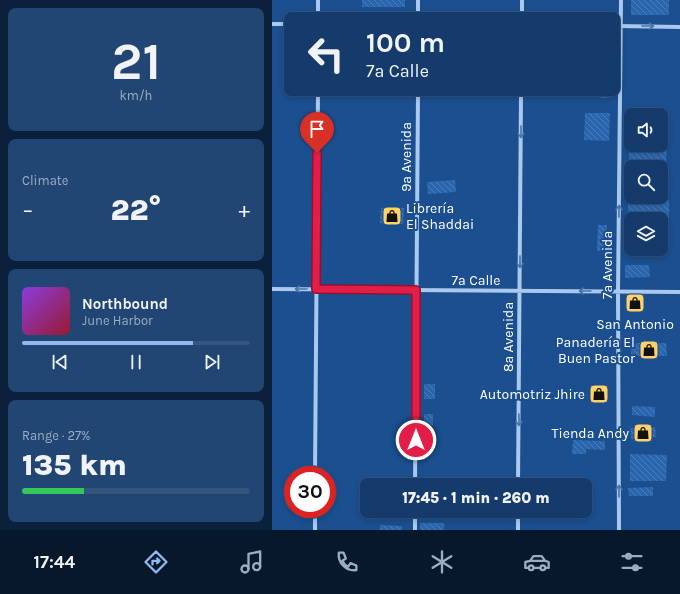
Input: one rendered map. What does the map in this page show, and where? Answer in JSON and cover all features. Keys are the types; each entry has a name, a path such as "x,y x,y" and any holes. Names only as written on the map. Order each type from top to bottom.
{"street":[{"path":"318,0 318,12"},
{"path":"418,0 418,12"},
{"path":"522,0 522,12"},
{"name":"7a Avenida","path":"620,13 621,0"},
{"path":"272,24 284,24"},
{"path":"620,26 680,26"},
{"path":"315,466 318,96"},
{"name":"9a Avenida","path":"415,478 418,96"},
{"name":"8a Avenida","path":"518,478 521,96"},
{"name":"7a Avenida","path":"619,96 619,530"},
{"name":"7a Calle","path":"272,289 680,292"},
{"path":"315,518 315,530"},
{"path":"415,518 415,530"},
{"path":"518,518 518,530"}],"building":[{"path":"362,0 405,0 405,7 362,7"},
{"path":"631,0 669,0 669,15 631,15"},
{"path":"425,96 454,96 454,97"},
{"path":"600,96 609,96 609,98 600,98"},
{"path":"585,113 610,113 609,141 584,140"},
{"path":"629,152 667,152 666,160 629,160"},
{"path":"455,180 456,192 428,194 427,182"},
{"path":"669,200 669,217 668,212 628,212 628,204 668,204"},
{"name":"Librería El Shaddai","path":"381,208 404,208 403,224 380,223"},
{"path":"598,225 607,225 606,251 597,251"},
{"path":"625,265 649,265 650,277 625,278"},
{"name":"San Antonio","path":"631,295 641,295 640,311 630,311"},
{"name":"Panadería El Buen Pastor","path":"631,343 666,343 667,356 631,356"},
{"path":"424,384 435,384 435,399 424,399"},
{"name":"Automotriz Jhire","path":"593,390 606,391 606,398 593,398"},
{"path":"632,406 655,407 655,417 632,415"},
{"path":"424,414 433,414 433,425 424,425"},
{"name":"Tienda Andy","path":"655,427 656,437 631,439 630,428"},
{"path":"573,440 605,441 605,450 586,449 586,454 572,454"},
{"path":"630,454 667,455 666,481 630,481"},
{"path":"653,487 653,496 629,496 628,488"},
{"path":"420,523 444,523 444,530 420,530"},
{"path":"380,525 402,526 402,530 380,530"}],"place":[{"name":"Librería El Shaddai","path":"392,216"},
{"name":"San Antonio","path":"635,303"},
{"name":"Panadería El Buen Pastor","path":"649,350"},
{"name":"Automotriz Jhire","path":"599,394"},
{"name":"Tienda Andy","path":"643,433"}],"route":[{"path":"317,153 316,289 416,290 416,440"}]}
